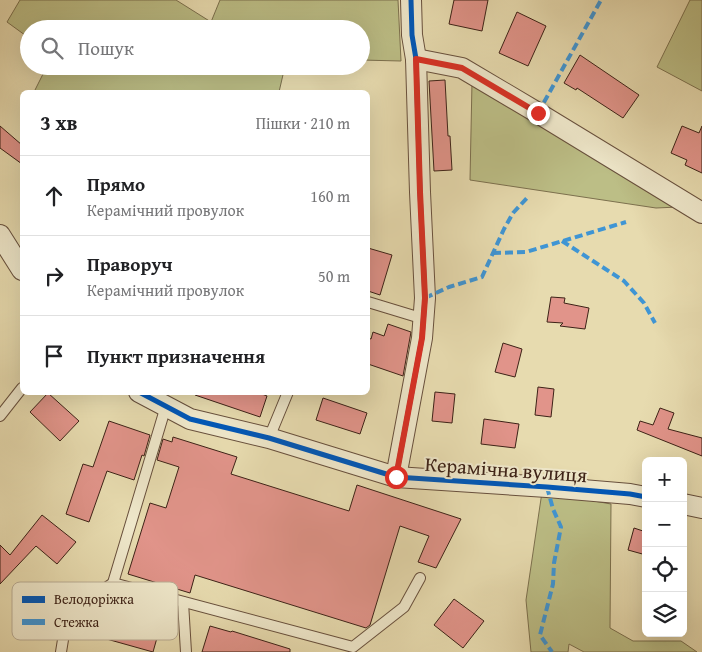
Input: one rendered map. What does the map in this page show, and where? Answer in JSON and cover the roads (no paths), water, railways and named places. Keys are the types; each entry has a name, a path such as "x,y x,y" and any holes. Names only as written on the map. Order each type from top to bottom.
{"street":[{"path":"396,477 422,338 425,298 416,59 412,35 411,0"},
{"path":"416,59 462,68 702,213"},
{"path":"0,235 20,267"},
{"name":"Керамічна вулиця","path":"145,395 190,419 269,438 396,477 548,486 642,496"},
{"path":"687,505 702,508"}],"lane":[{"path":"370,303 424,319"},
{"path":"0,416 20,391"},
{"path":"269,438 287,395"},
{"path":"113,582 166,406"},
{"path":"178,601 351,650 404,607 420,578"},
{"path":"183,602 186,652"}]}
